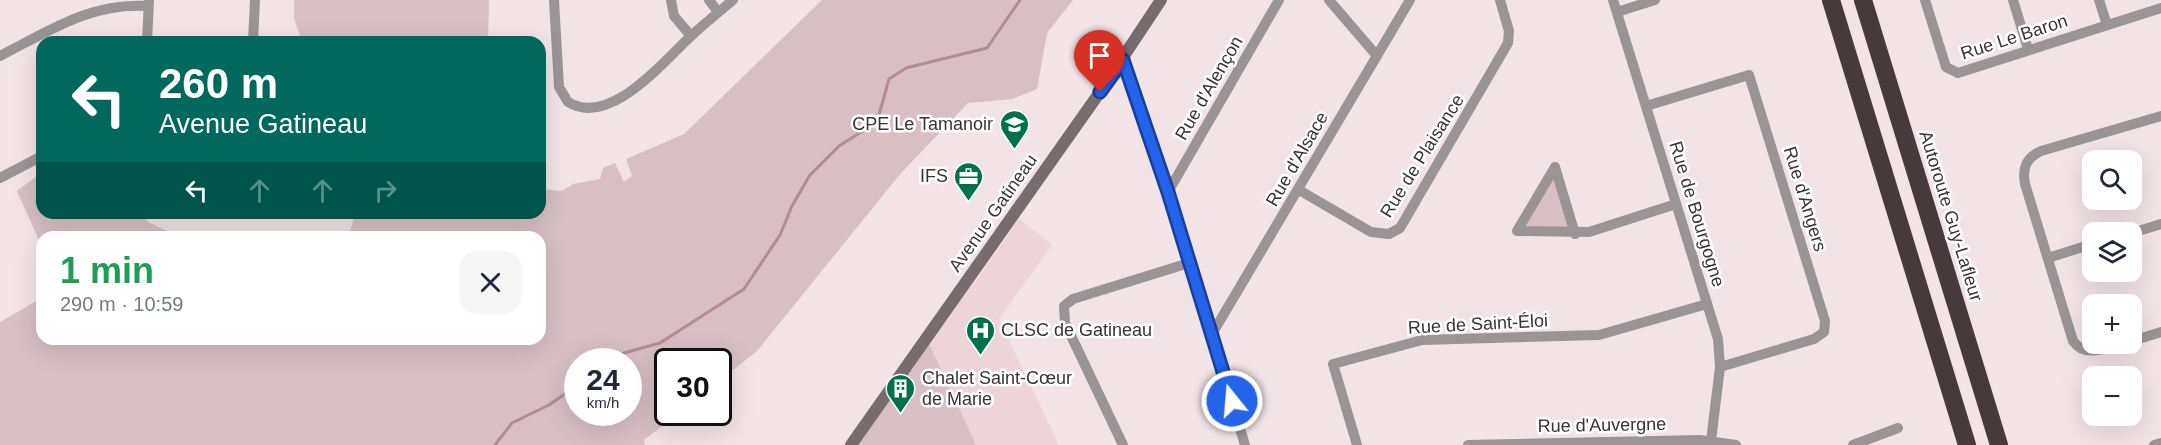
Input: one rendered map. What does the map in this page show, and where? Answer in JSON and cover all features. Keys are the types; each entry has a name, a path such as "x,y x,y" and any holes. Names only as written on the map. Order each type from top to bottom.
{"highway":[{"path":"1831,0 1967,445"},
{"name":"Autoroute Guy-Lafleur","path":"1863,0 1999,445"}],"street":[{"path":"253,36 255,0"},
{"path":"554,0 559,87 568,102 578,106 601,105 629,93 648,79 691,36 734,0"},
{"path":"671,0 674,16 691,36"},
{"path":"709,0 718,12"},
{"name":"Avenue Gatineau","path":"851,445 1123,60 1161,0"},
{"name":"Rue d'Alençon","path":"1168,192 1279,0"},
{"path":"1329,0 1377,56"},
{"name":"Rue d'Alsace","path":"1212,334 1410,0"},
{"name":"Rue de Plaisance","path":"1299,190 1371,232 1389,234 1400,228 1508,43 1509,31 1500,0"},
{"name":"Rue de Bourgogne","path":"1613,0 1718,339 1720,367 1711,441"},
{"path":"1617,12 1655,0"},
{"name":"Rue Le Baron","path":"1925,0 1946,67 1953,72 1962,72 2161,8"},
{"path":"2013,0 2028,50"},
{"path":"2099,0 2107,25"},
{"path":"40,36 95,9 149,3 147,36"},
{"path":"0,56 36,38"},
{"path":"1123,60 1168,192 1245,445"},
{"name":"Rue d'Angers","path":"1646,106 1749,75 1825,321 1824,332 1815,339 1720,367"},
{"path":"2082,348 2077,346 2071,336 2025,184 2024,169 2030,158 2041,151 2161,116"},
{"path":"0,178 36,159"},
{"path":"1575,234 1555,166 1517,231 1575,234 1589,232 1676,204"},
{"path":"2142,230 2161,224"},
{"path":"2048,258 2082,247"},
{"path":"1123,445 1065,322 1064,306 1073,299 1189,263"},
{"name":"Rue de Saint-Éloi","path":"1357,445 1333,364 1422,340 1599,335 1707,304"},
{"path":"2142,338 2161,332"},
{"path":"1853,445 1899,428"},
{"name":"Rue d'Auvergne","path":"1468,445 1711,441 1736,445"},
{"path":"2154,445 2161,443"}],"shaded area":[{"path":"294,0 489,0 488,36 300,36 294,18"},
{"path":"822,0 1073,0 1047,33 1037,89 1012,99 968,103 901,173 757,351 732,371 732,348 654,348 654,426 662,426 644,440 645,445 0,445 0,322 36,301 36,345 546,345 546,231 350,231 354,219 546,219 546,189 562,191 573,184 600,179 603,168 615,163 624,182 632,176 626,159 684,134"},
{"path":"1555,167 1575,234 1517,231"},
{"path":"36,177 36,219 146,219 167,231 36,231 36,234 17,191"},
{"path":"1019,219 1052,245 999,319 1059,445 976,445 927,339 978,278"},
{"path":"927,339 976,445 851,445"}],"waterway":[{"path":"642,348 660,343 744,289 780,235 792,206 810,175 839,146 877,122 889,79 906,68 987,48 1020,0"},
{"path":"495,445 512,423 549,405 564,395"}],"place":[{"name":"CPE Le Tamanoir","path":"1014,150"},
{"name":"IFS","path":"969,202"},
{"name":"CLSC de Gatineau","path":"980,356"},
{"name":"Chalet Saint-Cœur de Marie","path":"901,414"}],"route":[{"path":"1100,92 1123,60 1168,192 1232,401"}]}
